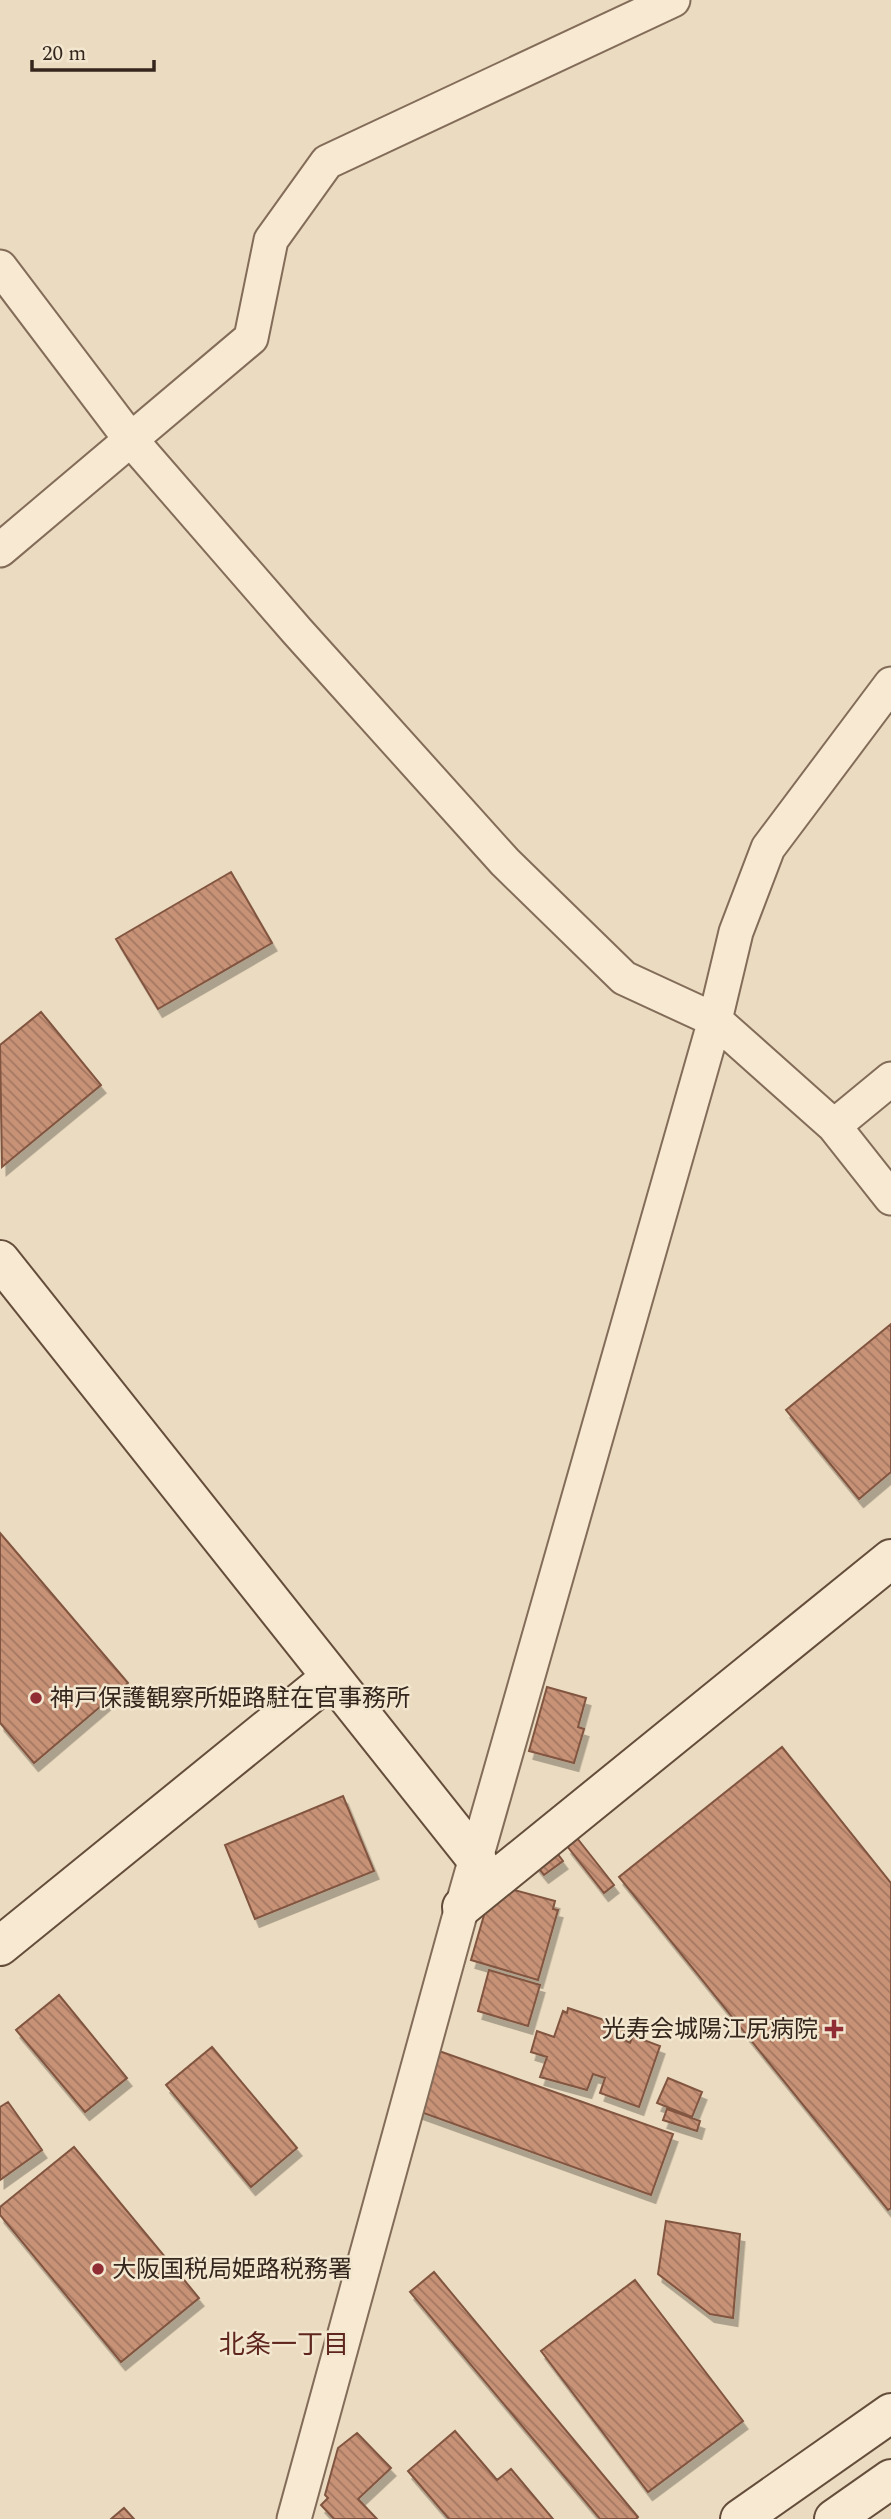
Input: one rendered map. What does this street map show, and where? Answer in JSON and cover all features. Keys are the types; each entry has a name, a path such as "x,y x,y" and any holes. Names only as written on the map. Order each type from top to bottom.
{"street":[{"path":"0,550 251,338 271,240 327,162 673,0"},
{"path":"0,267 131,440 297,631 505,863 624,978 715,1020 834,1126 891,1198"},
{"path":"294,2519 462,1907 715,1020 736,932 768,848 891,684"},
{"path":"834,1126 891,1079"},
{"path":"0,1259 477,1860"},
{"path":"462,1907 891,1559"},
{"path":"0,1946 330,1678"},
{"path":"740,2519 891,2413"},
{"path":"834,2519 891,2479"}],"building":[{"path":"231,872 272,943 158,1009 116,939"},
{"path":"41,1012 101,1085 2,1167 0,1045"},
{"path":"891,1324 891,1472 859,1499 786,1410"},
{"path":"0,1533 128,1683 34,1763 0,1723"},
{"path":"547,1687 586,1698 578,1727 584,1729 574,1763 529,1751"},
{"path":"782,1747 891,1883 891,2208 888,2210 619,1877"},
{"path":"343,1796 374,1871 255,1919 225,1845"},
{"path":"577,1838 614,1885 604,1893 567,1846"},
{"path":"554,1849 563,1861 544,1875 535,1864"},
{"path":"499,1886 555,1901 553,1909 558,1910 538,1980 471,1960 491,1891"},
{"path":"489,1970 540,1985 528,2026 478,2011"},
{"path":"59,1995 127,2078 85,2112 16,2030"},
{"path":"568,2008 628,2028 624,2040 630,2043 633,2036 660,2046 639,2107 600,2093 605,2078 593,2074 587,2090 540,2077 547,2057 531,2052 537,2031 554,2037 563,2011 567,2013"},
{"path":"212,2047 297,2148 251,2187 166,2085"},
{"path":"439,2051 673,2134 651,2195 418,2111"},
{"path":"668,2078 702,2092 692,2117 657,2103"},
{"path":"8,2102 42,2150 0,2180 0,2107"},
{"path":"667,2109 700,2121 697,2131 663,2120"},
{"path":"74,2147 199,2298 121,2362 0,2215 0,2207"},
{"path":"666,2221 740,2234 733,2318 710,2314 658,2274"},
{"path":"434,2272 638,2517 636,2519 600,2519 410,2292"},
{"path":"635,2280 743,2421 648,2492 541,2351"},
{"path":"455,2431 497,2480 511,2469 553,2519 449,2519 408,2471"},
{"path":"357,2433 391,2468 358,2499 377,2519 334,2519 321,2505 328,2498 325,2495 338,2448"},
{"path":"124,2508 134,2519 111,2519"}],"place":[{"name":"神戸保護観察所姫路駐在官事務所","path":"36,1698"},
{"name":"光寿会城陽江尻病院","path":"834,2029"},
{"name":"大阪国税局姫路税務署","path":"98,2269"}],"district":[{"name":"北条一丁目","path":"284,2344"}]}
